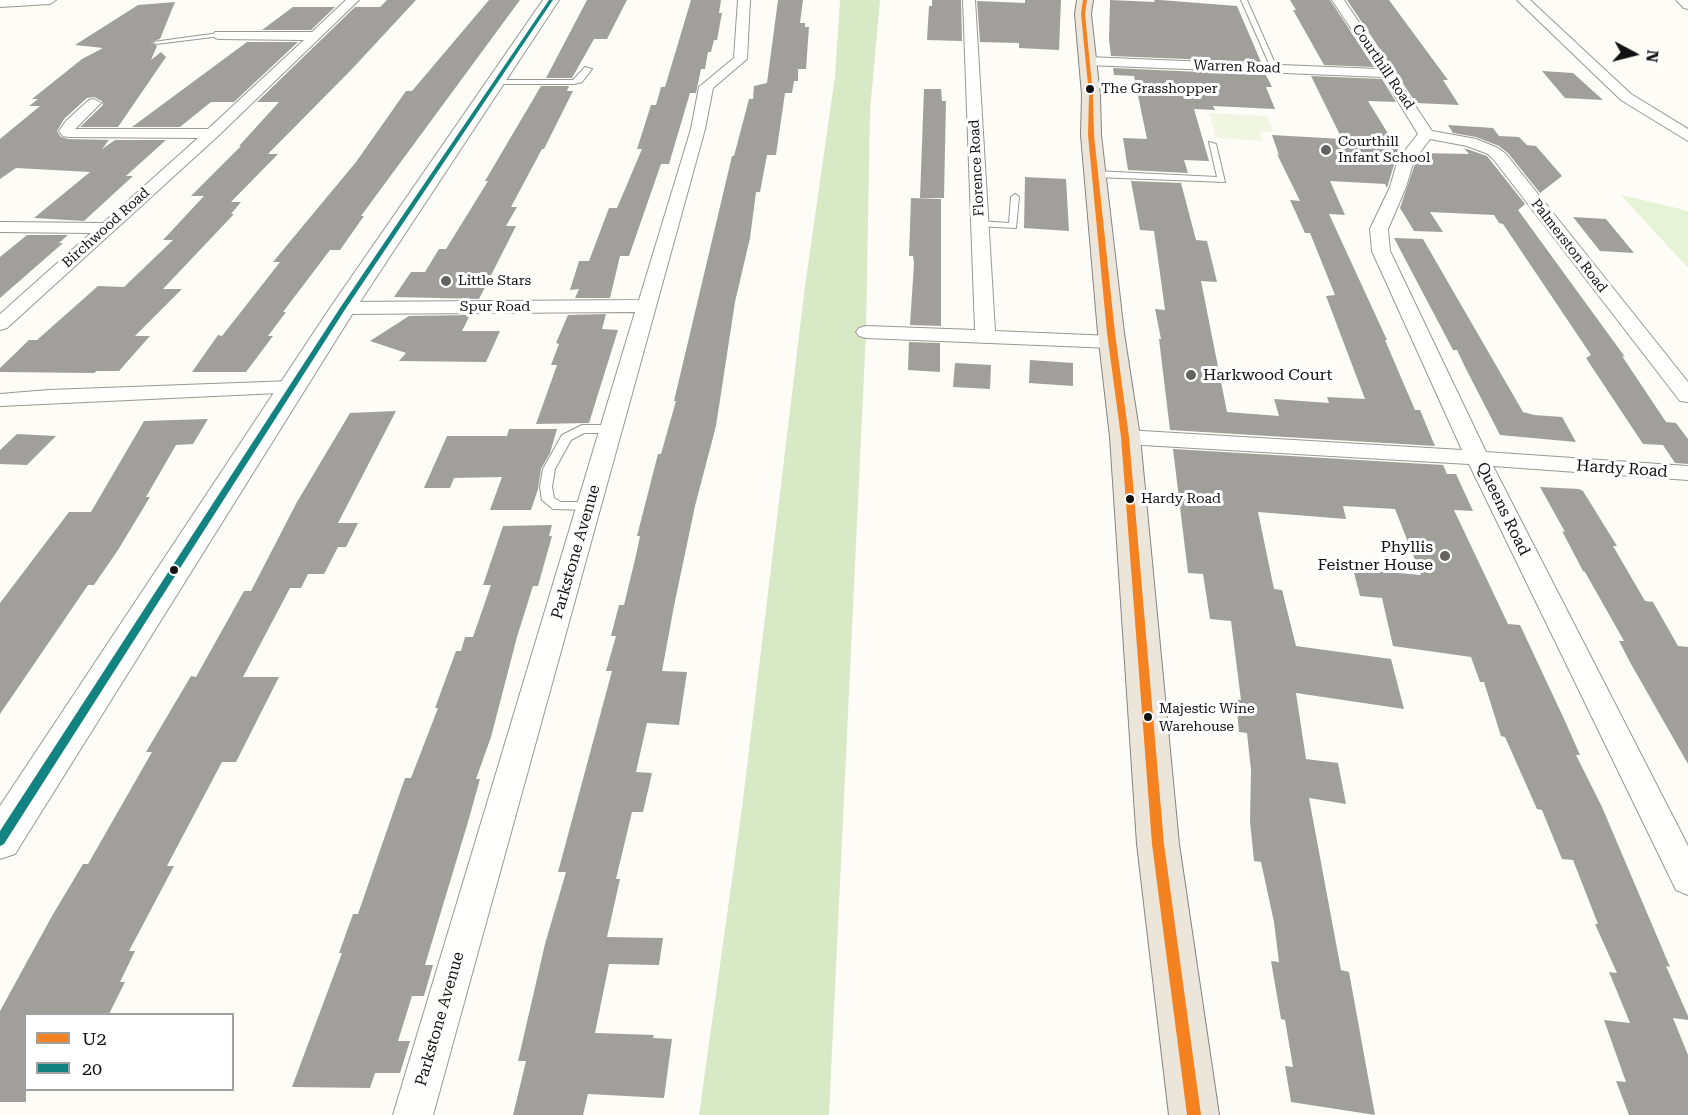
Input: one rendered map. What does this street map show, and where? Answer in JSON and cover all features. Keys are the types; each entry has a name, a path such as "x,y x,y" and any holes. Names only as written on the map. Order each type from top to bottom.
{"highway":[{"path":"1085,0 1083,14 1095,174 1112,342 1125,437 1158,844 1194,1115"}],"street":[{"path":"0,3 50,0"},
{"name":"Birchwood Road","path":"0,324 212,134 353,0"},
{"path":"0,842 343,308 551,0"},
{"name":"Parkstone Avenue","path":"413,1115 698,129 706,87 740,59 744,0"},
{"name":"Florence Road","path":"969,0 985,336"},
{"name":"Courthill Road","path":"1338,0 1421,123 1425,134"},
{"path":"1523,0 1626,97 1688,136"},
{"path":"1682,0 1688,5"},
{"path":"219,35 315,36"},
{"name":"Warren Road","path":"1087,61 1388,73"},
{"path":"94,103 66,131 73,134 212,134"},
{"name":"Palmerston Road","path":"1425,134 1471,142 1493,151 1500,157 1688,396"},
{"name":"Queens Road","path":"1425,134 1406,159 1398,188 1379,229 1378,239 1381,251 1478,459 1688,880"},
{"path":"0,227 105,228"},
{"name":"Spur Road","path":"343,308 647,306"},
{"path":"866,332 1112,342"},
{"path":"0,400 49,396 292,387"},
{"name":"Hardy Road","path":"1125,437 1688,473"}],"lane":[{"path":"1244,0 1275,68"},
{"path":"156,42 219,35"},
{"path":"497,82 573,82 579,80 588,69"},
{"path":"1095,174 1222,180 1212,144"},
{"path":"979,224 1013,226 1016,196"},
{"path":"589,506 558,506 548,500 546,487 549,469 566,438 582,429 611,429"}],"green space":[{"path":"840,0 880,0 870,111 866,332 829,1115 699,1115 742,808 805,286 835,76"},
{"path":"1209,113 1267,116 1273,132 1260,131 1263,141 1216,138"},
{"path":"1621,195 1688,212 1688,268"}],"building":[{"path":"387,0 416,0 268,154 278,154 231,202 241,202 231,214 234,214 163,289 182,289 135,336 150,336 119,371 0,372 0,368 29,340 37,340 98,286 124,287 173,240 163,240 204,196 191,196 241,146 239,146 279,102 257,102 355,7 380,7"},
{"path":"489,0 520,0 361,216 364,216 340,250 330,250 283,312 286,312 268,336 273,336 246,372 192,372 218,335 222,336 280,262 273,262 356,162 406,91 412,91"},
{"path":"587,0 627,0 607,39 594,39 572,78 546,78"},
{"path":"691,0 721,0 719,13 722,13 717,40 714,40 711,52 708,52 705,69 701,69 696,93 690,93 669,164 661,164 629,256 620,256 610,298 575,298 579,289 570,290 579,261 589,261 609,208 617,208 642,149 637,149 651,105 656,105 661,87 665,87"},
{"path":"778,0 803,0 800,23 805,23 805,27 809,27 806,69 798,69 798,81 794,81 792,93 785,93 776,155 767,155 760,192 756,192 750,238 735,302 716,426 695,506 674,606 662,671 687,672 679,725 647,723 636,772 652,773 643,812 632,812 616,879 620,879 607,937 663,938 659,965 609,964 595,1033 654,1035 653,1038 672,1039 664,1098 588,1094 583,1115 513,1115 526,1061 518,1061 545,944 566,872 558,872 612,671 606,671 616,636 611,636 619,605 624,605 640,536 637,536 658,454 661,454 676,401 674,401 732,156 734,156 749,99 753,99 754,86 767,83"},
{"path":"932,0 961,0 962,41 927,40 929,6 932,6"},
{"path":"1025,0 1061,0 1059,50 1019,48 1019,43 980,42 977,1 1025,3"},
{"path":"1110,0 1155,2 1154,0 1160,0 1237,6 1261,62 1111,56"},
{"path":"1290,0 1330,0 1374,67 1324,65 1293,10 1296,10"},
{"path":"1347,0 1389,0 1448,80 1443,80 1459,105 1416,103"},
{"path":"175,2 160,39 151,42 157,46 151,60 161,52 166,57 118,127 80,127 103,105 102,101 94,97 87,98 64,119 57,131 61,137 68,139 109,140 102,149 115,140 166,140 126,176 133,176 84,221 34,218 90,172 16,168 0,179 0,139 40,106 29,106 38,99 32,99 82,59 103,48 75,45 138,5"},
{"path":"293,7 335,7 311,30 262,30"},
{"path":"247,42 298,42 234,102 211,102 180,127 132,127"},
{"path":"1113,68 1266,75 1272,87 1266,87 1275,109 1213,106 1215,110 1194,109 1209,161 1184,160 1188,173 1128,170 1123,138 1147,139 1134,76 1114,75"},
{"path":"1542,71 1573,73 1603,100 1565,98"},
{"path":"1311,76 1382,79 1396,102 1368,101 1400,153 1396,158 1387,188 1385,184 1330,181 1345,215 1329,214 1387,340 1385,340 1415,410 1420,410 1435,446 1170,430 1159,339 1161,339 1155,309 1165,310 1154,231 1140,230 1131,181 1181,183 1196,240 1207,241 1217,282 1201,281 1227,412 1279,416 1274,399 1329,403 1327,397 1365,399 1326,296 1335,295 1310,233 1305,233 1290,200 1300,201 1277,154 1279,155 1272,135 1342,139"},
{"path":"541,86 569,86 567,91 573,91 511,207 517,207 506,226 516,226 479,299 394,297 411,272 425,272 439,249 446,249 488,181 485,181"},
{"path":"924,89 941,89 942,101 946,101 944,198 920,198"},
{"path":"1448,125 1493,128 1499,136 1519,137 1527,145 1536,146 1562,176 1540,193 1508,153 1499,146 1476,137 1453,133"},
{"path":"1464,148 1487,156 1525,204 1518,210 1625,357 1622,356 1666,422 1676,423 1688,439 1688,464 1675,463 1663,445 1643,444 1586,358 1591,355 1503,224 1499,223 1494,215 1430,212 1443,232 1414,231 1400,208 1416,161 1422,153 1469,154"},
{"path":"1025,177 1066,179 1069,231 1024,228"},
{"path":"911,198 941,199 941,326 910,325 914,264 913,256 909,256"},
{"path":"1573,217 1606,219 1634,253 1600,251"},
{"path":"27,235 68,235 59,243 63,243 0,298 0,257"},
{"path":"1394,238 1423,239 1523,412 1562,417 1576,442 1500,435 1457,350 1453,350"},
{"path":"606,314 602,329 618,330 589,423 536,424 557,365 551,365 559,344 556,343 568,315"},
{"path":"470,315 462,331 500,331 486,362 399,361 406,353 370,341 409,316"},
{"path":"909,342 940,343 940,372 908,370"},
{"path":"1030,360 1073,363 1073,386 1029,383"},
{"path":"955,363 991,365 990,389 953,387"},
{"path":"396,411 338,523 358,523 346,547 338,547 324,574 308,574 301,588 290,588 243,677 279,677 236,762 222,762 167,866 174,866 129,951 135,951 120,982 125,982 110,1013 24,1013 26,1102 0,1102 0,1011 52,916 83,864 88,864 152,752 146,752 191,676 196,677 244,591 251,591 297,502 350,413"},
{"path":"208,419 193,444 176,445 146,497 150,497 118,550 94,585 88,585 0,714 0,603 69,512 91,512 144,421"},
{"path":"509,429 557,429 550,453 541,469 538,489 531,510 490,510 502,477 454,478 450,488 424,488 447,436 507,436"},
{"path":"17,434 56,436 27,465 0,464 0,450"},
{"path":"1173,449 1443,465 1447,474 1456,474 1473,511 1454,510 1508,624 1520,625 1565,721 1580,755 1576,755 1602,807 1670,967 1666,966 1688,1016 1688,1020 1673,1018 1688,1055 1688,1115 1629,1115 1616,1081 1626,1082 1604,1020 1630,1023 1609,972 1617,973 1595,924 1598,924 1573,860 1562,859 1542,810 1537,809 1505,737 1501,736 1484,682 1480,682 1471,657 1393,646 1382,598 1360,596 1353,569 1421,575 1395,509 1343,506 1346,519 1258,512 1274,589 1282,590 1296,646 1391,659 1404,709 1296,693 1306,759 1338,763 1346,804 1309,798 1341,970 1349,972 1375,1115 1291,1102 1285,1066 1293,1067 1285,1020 1281,1019 1271,961 1279,962 1274,922 1261,862 1254,861 1250,821 1251,770 1247,733 1239,732 1236,700 1241,700 1231,621 1210,619 1203,574 1188,573"},
{"path":"1540,487 1583,491 1617,546 1613,546 1645,601 1653,602 1678,646 1688,647 1688,764 1631,664 1619,641 1624,641 1583,571"},
{"path":"552,525 549,536 552,536 538,586 533,586 517,637 491,737 476,779 480,779 468,822 425,965 433,965 424,996 412,996 398,1041 410,1041 400,1073 375,1073 370,1088 292,1087 342,953 339,953 353,914 358,914 405,778 411,778 438,708 435,708 456,651 461,651 465,637 473,637 491,585 483,585 503,526"}],"transit line":[{"name":"20","path":"0,841 343,308 551,0"},
{"name":"U2","path":"1085,0 1083,14 1091,95 1091,135 1111,333 1125,437 1158,844 1194,1115"}],"place":[{"name":"The Grasshopper","path":"1090,89"},
{"name":"Courthill Infant School","path":"1326,150"},
{"name":"Little Stars","path":"446,281"},
{"name":"Harkwood Court","path":"1191,375"},
{"name":"Hardy Road","path":"1130,499"},
{"name":"Phyllis Feistner House","path":"1445,556"},
{"name":"Majestic Wine Warehouse","path":"1148,717"}]}
